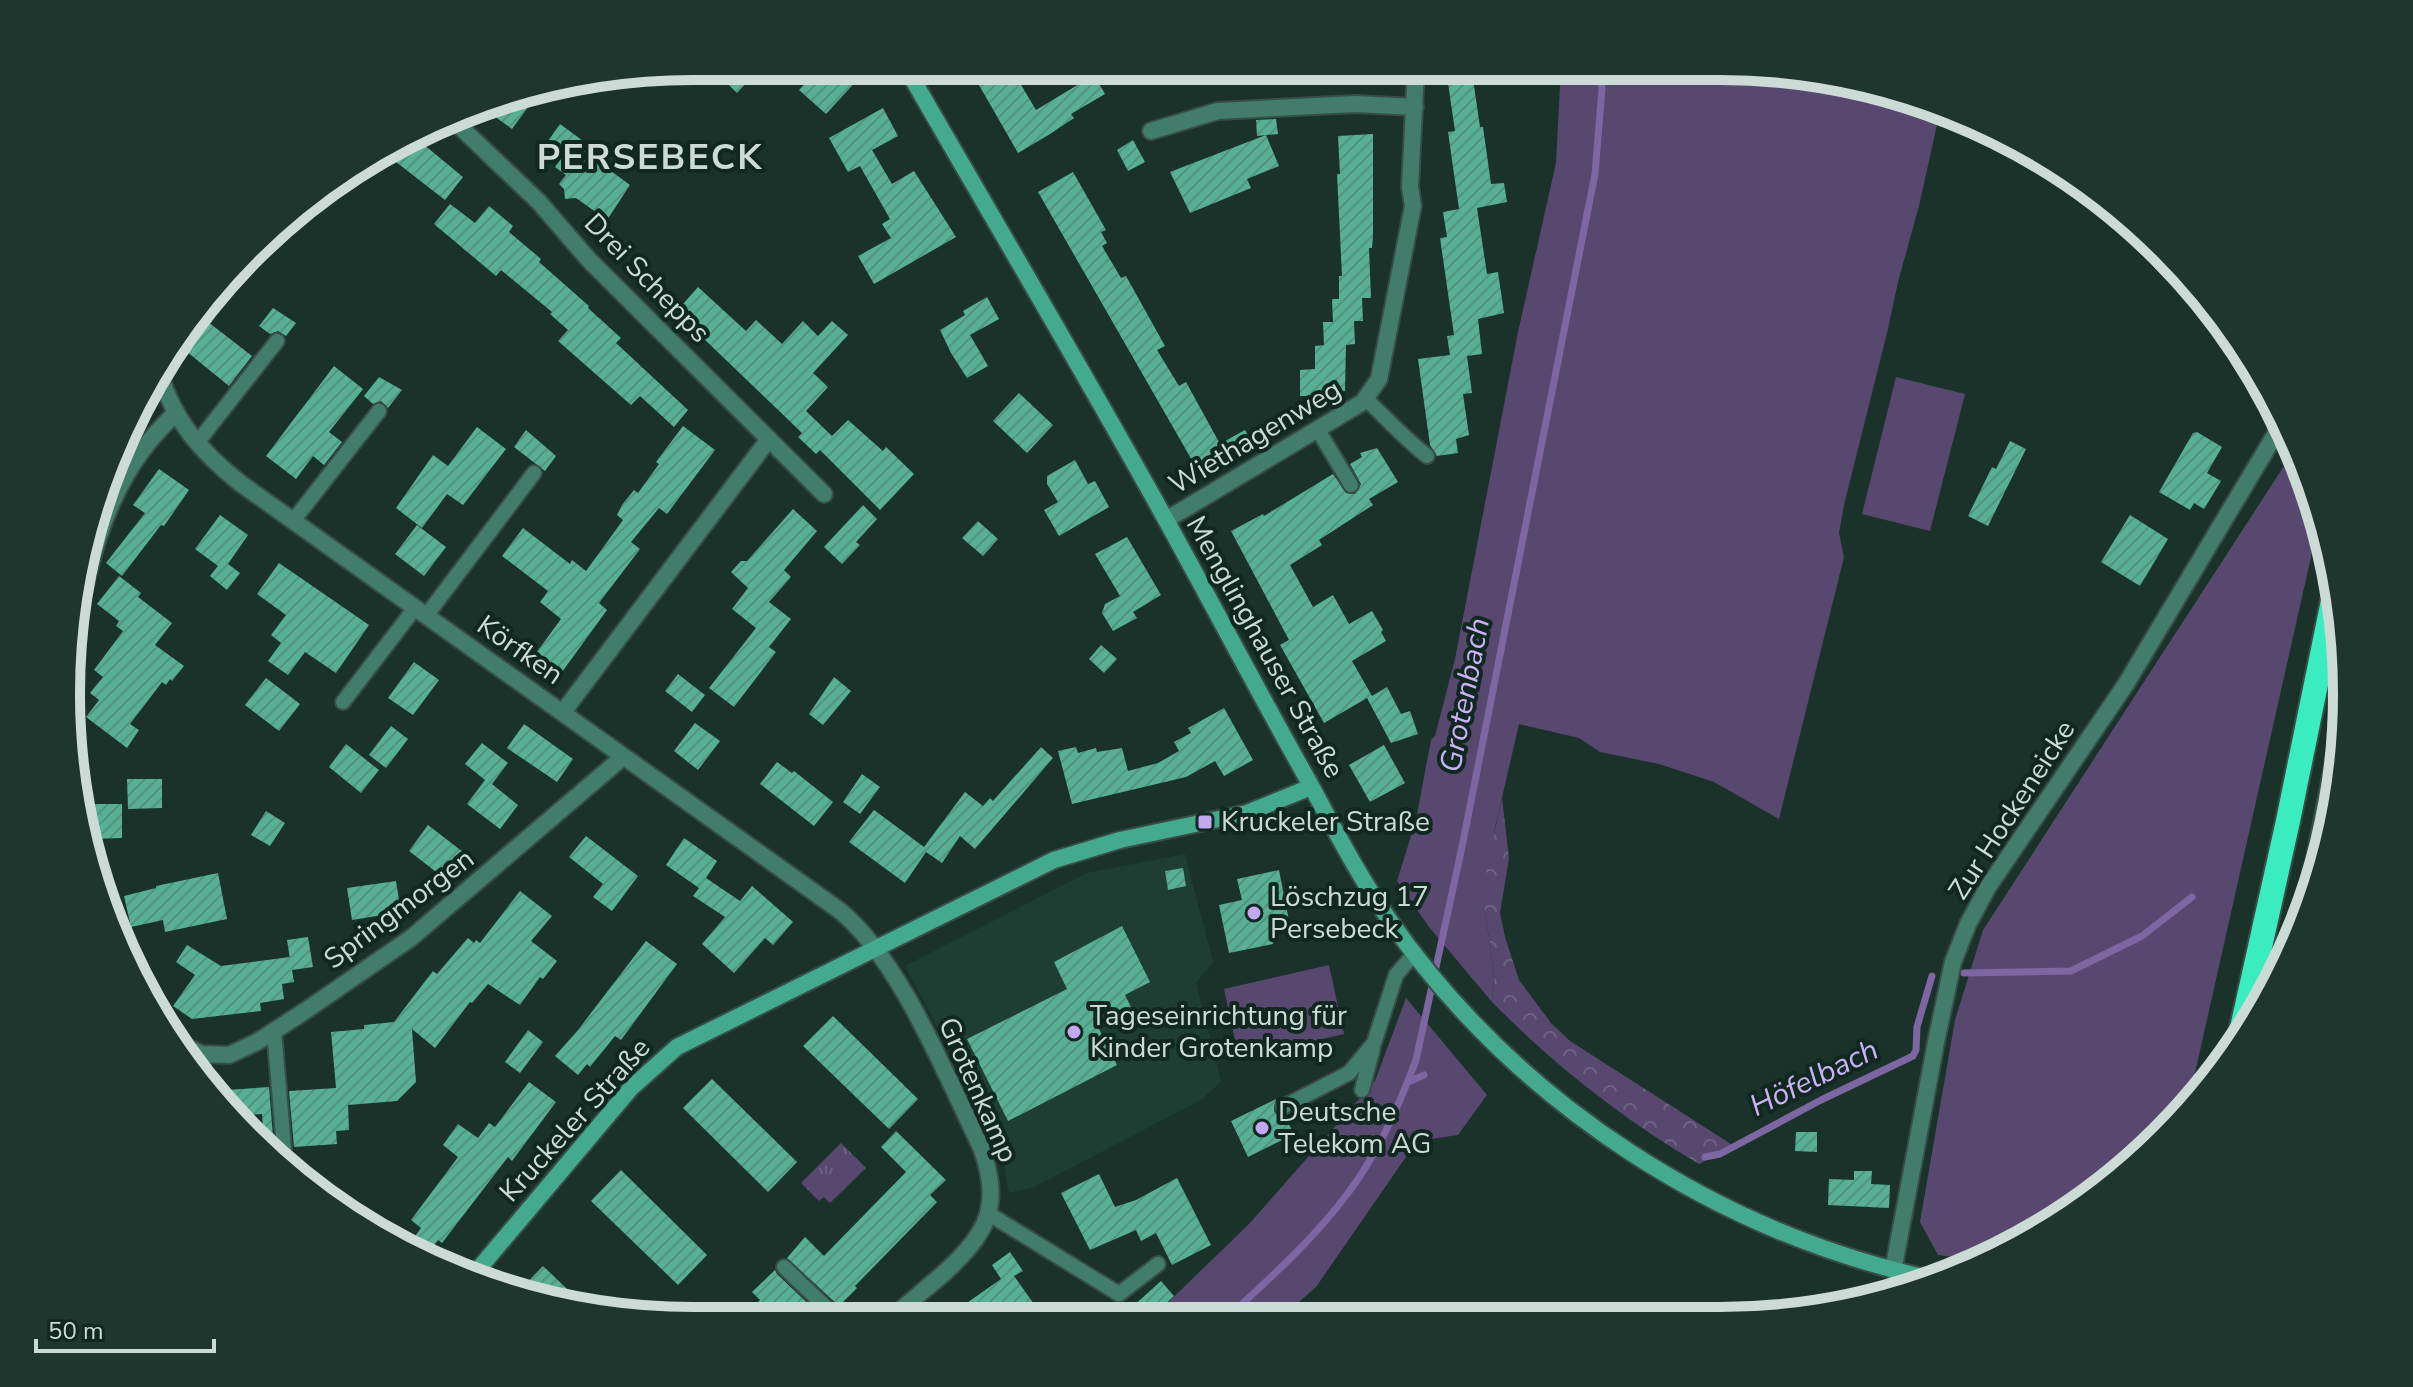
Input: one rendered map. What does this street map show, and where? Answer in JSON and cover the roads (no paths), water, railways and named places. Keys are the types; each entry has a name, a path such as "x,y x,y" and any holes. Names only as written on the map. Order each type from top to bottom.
{"highway":[{"path":"2247,1007 2329,621"}],"street":[{"name":"Menglinghauser Straße","path":"913,80 1166,520 1362,878 1417,958 1499,1050 1560,1102 1627,1151 1707,1199 1775,1230 1840,1255 1913,1275"},
{"name":"Wiethagenweg","path":"1166,520 1366,399 1379,379 1413,206 1410,187 1416,80"},
{"path":"1151,131 1218,111 1355,104 1415,107"},
{"name":"Drei Schepps","path":"460,127 539,202 589,260 824,494"},
{"name":"Körfken","path":"164,385 175,414 219,466 839,910 877,948"},
{"path":"109,508 139,452 175,414"},
{"name":"Zur Hockeneicke","path":"1893,1271 1953,962 1968,924 1988,887 2133,671 2275,434"},
{"path":"563,712 769,439"},
{"name":"Springmorgen","path":"195,1051 216,1056 240,1051 411,938 623,757"},
{"name":"Kruckeler Straße","path":"480,1268 631,1088 662,1058 703,1033 1054,860 1120,840 1247,813 1311,787"},
{"name":"Grotenkamp","path":"877,948 921,1025 981,1147 991,1182 989,1214 968,1252 904,1307"}],"lane":[{"path":"197,443 277,341"},
{"path":"1366,399 1427,456"},
{"path":"293,521 379,411"},
{"path":"1318,430 1351,485"},
{"path":"343,702 534,473"},
{"path":"1362,1090 1396,975 1417,958"},
{"path":"274,1031 284,1148"},
{"path":"1283,1107 1349,1073 1374,1043"},
{"path":"202,1054 203,1061"},
{"path":"989,1214 1119,1294 1158,1264"},
{"path":"784,1267 826,1307"}],"waterway":[{"name":"Grotenbach","path":"1239,1307 1306,1242 1348,1193 1387,1129 1416,1060 1463,842 1595,174 1601,80"},
{"name":"Höfelbach","path":"1964,973 2071,971 2142,936 2192,897"},
{"name":"Höfelbach","path":"1705,1157 1720,1154 1821,1100 1913,1056 1917,1027 1932,976"},
{"name":"Höfelbach","path":"1408,1082 1424,1075"}],"place":[{"name":"Kruckeler Straße","path":"1205,822"},
{"name":"Löschzug 17 Persebeck","path":"1254,913"},
{"name":"Tageseinrichtung für Kinder Grotenkamp","path":"1074,1032"},
{"name":"Deutsche Telekom AG","path":"1262,1128"}],"district":[{"name":"PERSEBECK","path":"650,157"}]}
